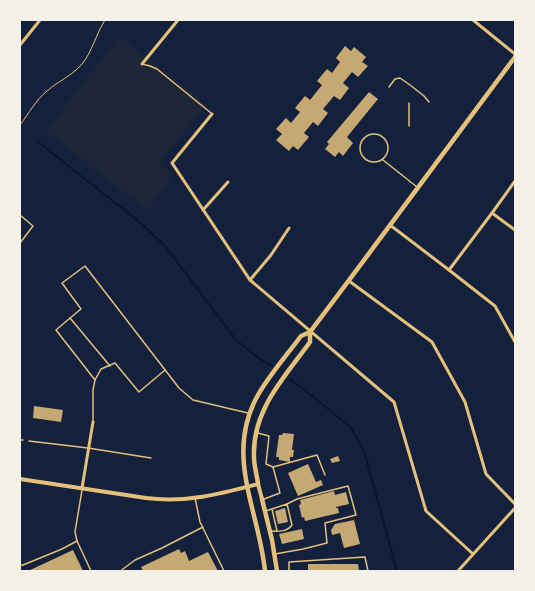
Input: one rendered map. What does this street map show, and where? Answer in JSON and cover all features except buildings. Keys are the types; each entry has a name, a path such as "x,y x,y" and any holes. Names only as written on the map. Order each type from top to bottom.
{"main road":[{"path":"265,571 261,540 244,467 243,451 249,414 258,395 301,336 310,332 349,281 515,55"},
{"path":"258,484 254,458 256,433 260,416 276,388 310,342 310,332"},
{"path":"262,499 275,554 277,571"}],"street":[{"path":"20,45 40,20"},
{"path":"142,64 178,20"},
{"path":"473,20 515,55"},
{"path":"212,114 172,163 250,280 394,402 426,512 473,554"},
{"path":"450,270 515,181"},
{"path":"203,210 228,182"},
{"path":"492,213 515,230"},
{"path":"390,225 495,306 515,342"},
{"path":"250,280 271,256 289,228"},
{"path":"349,281 432,342 465,402 486,474 515,504"},
{"path":"82,488 92,422"},
{"path":"20,479 158,499 176,500 195,498 258,484 262,499"},
{"path":"458,571 515,508"}],"lane":[{"path":"142,64 156,69 212,114"},
{"path":"389,87 395,78 400,78 424,96 429,102"},
{"path":"409,103 409,126"},
{"path":"373,134 382,136 388,144 388,153 382,160 374,163 365,160 360,153 360,144 365,136 373,134"},
{"path":"382,160 417,188"},
{"path":"20,215 33,226 20,243"},
{"path":"95,380 56,330 81,309 62,282 85,266 179,388 193,400 249,414"},
{"path":"70,318 110,366"},
{"path":"92,422 94,406 93,390 95,380 101,369 116,363 139,392 165,370"},
{"path":"256,433 269,436 266,464 273,467 317,455 324,475"},
{"path":"29,441 88,448 151,458"},
{"path":"262,499 280,493 273,467"},
{"path":"265,510 287,504 297,499 348,486 356,515 325,523 327,543 275,554"},
{"path":"82,488 75,532 76,541 91,571"},
{"path":"195,498 200,522 224,571"},
{"path":"270,531 278,532 290,528 292,525 287,504"},
{"path":"272,509 278,532"},
{"path":"121,571 135,560 203,527"},
{"path":"20,565 56,551 76,541"},
{"path":"289,571 289,562 365,557 368,571"}],"path":[{"path":"20,125 37,101 44,94 81,65 105,20"}],"shaded area":[{"path":"119,36 207,105 161,160 172,177 147,211 46,131"}],"waterway":[{"path":"37,141 142,224 166,247 236,340 272,366"},
{"path":"290,379 351,428 364,451 397,571"}]}
